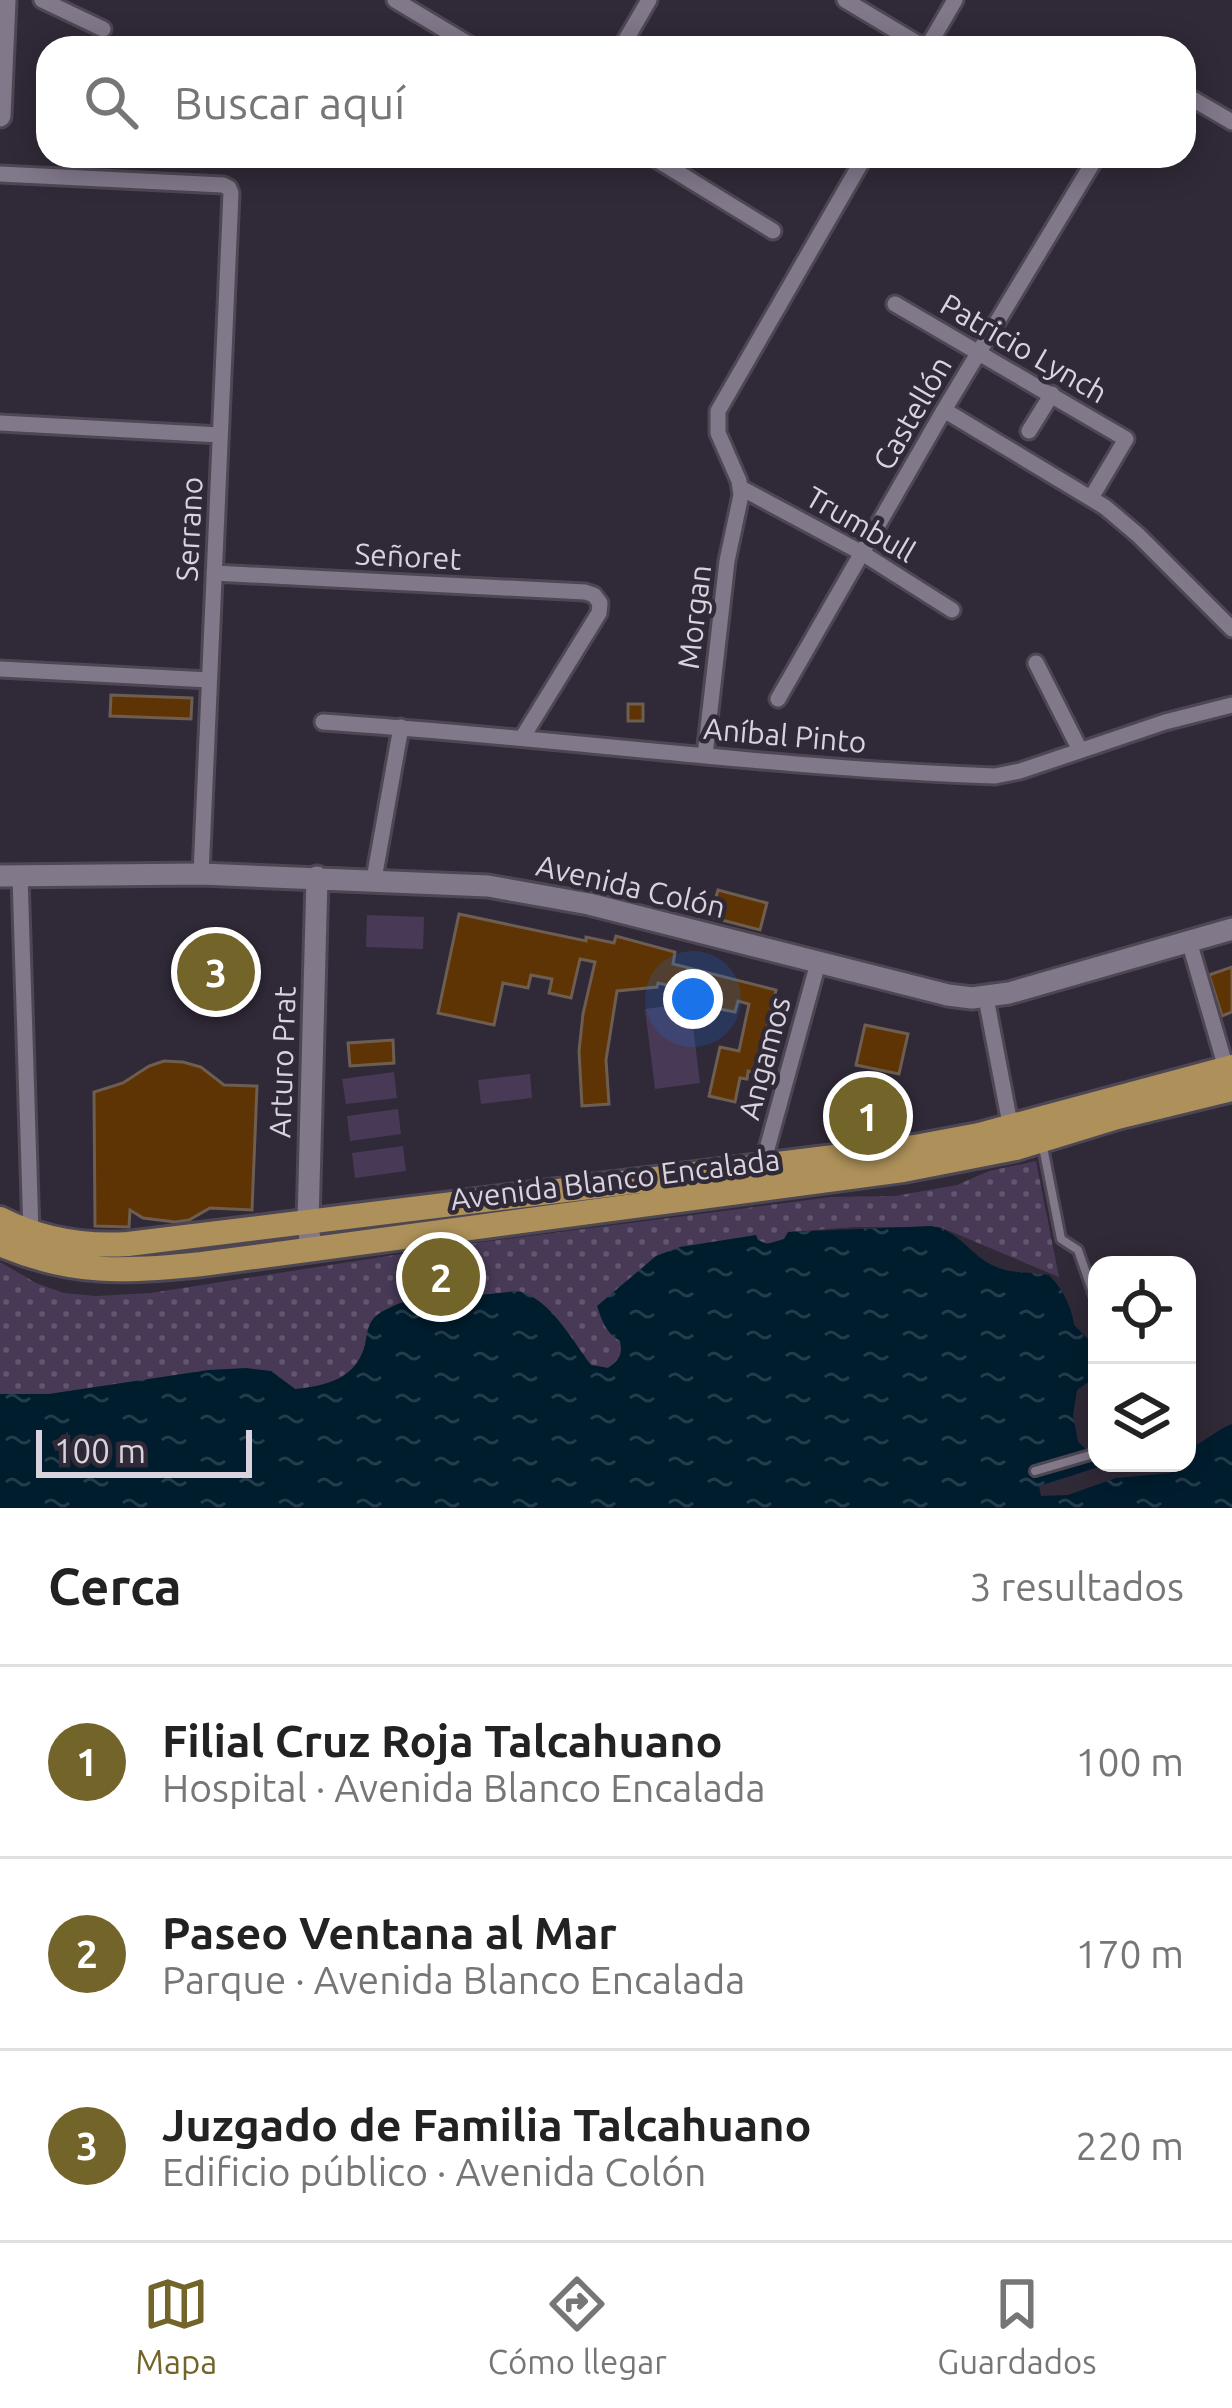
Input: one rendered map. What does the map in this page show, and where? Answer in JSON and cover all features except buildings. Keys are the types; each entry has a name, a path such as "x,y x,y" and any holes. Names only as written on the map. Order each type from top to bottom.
{"main road":[{"path":"0,116 5,0"},
{"name":"Avenida Colón","path":"10,876 201,874 488,886 555,896 948,995 986,998 1232,929"},
{"name":"Arturo Prat","path":"311,1249 317,877"},
{"name":"Avenida Blanco Encalada","path":"0,1219 32,1245 89,1270 133,1271 960,1160 1013,1137 1230,1075"},
{"name":"Avenida Blanco Encalada","path":"0,1244 109,1245 915,1147 1013,1137 1042,1140 1157,1106 1230,1075"}],"street":[{"path":"42,0 103,29"},
{"path":"627,36 649,0"},
{"path":"844,0 906,36"},
{"path":"933,36 955,0"},
{"path":"404,2 456,36"},
{"path":"1196,101 1232,122"},
{"path":"671,168 773,231"},
{"path":"741,488 718,433 718,411 858,168"},
{"name":"Castellón","path":"778,700 1090,168"},
{"name":"Serrano","path":"0,174 229,188 231,193 201,874"},
{"name":"Patricio Lynch","path":"895,304 1126,439 1091,498"},
{"path":"1029,431 1052,394"},
{"path":"944,410 1091,498 1138,535 1232,629"},
{"path":"0,423 220,435"},
{"name":"Trumbull","path":"741,488 862,553 952,610"},
{"name":"Morgan","path":"705,754 724,581 741,488"},
{"name":"Señoret","path":"214,573 585,592 598,598 599,614 522,738"},
{"path":"1036,664 1080,750"},
{"path":"0,669 209,680"},
{"name":"Aníbal Pinto","path":"323,722 818,767 994,776 1232,706"},
{"path":"374,879 400,728"},
{"path":"0,1260 32,1245 10,876"},
{"path":"1189,941 1230,1075"},
{"name":"Angamos","path":"762,1167 818,963"},
{"path":"986,998 1013,1137"}],"lane":[{"path":"1042,1140 1061,1239 1078,1250 1088,1278"},
{"path":"1035,1471 1088,1456"}],"shaded area":[{"path":"367,915 424,917 423,949 366,947"},
{"path":"690,1003 700,1083 655,1089 645,1009"},
{"path":"394,1072 397,1098 346,1104 342,1079"},
{"path":"530,1074 532,1098 481,1104 478,1080"},
{"path":"398,1109 401,1134 350,1141 347,1116"},
{"path":"403,1146 406,1171 355,1178 352,1153"},
{"path":"1036,1161 1059,1277 940,1227 789,1232 772,1243 758,1240 680,1247 620,1341 619,1357 608,1368 591,1365 547,1308 519,1291 400,1303 372,1321 355,1366 318,1386 295,1389 271,1371 209,1370 49,1394 0,1394 0,1262 64,1293 151,1293 445,1247 831,1197 895,1196 957,1185 989,1171"}],"water":[{"path":"931,1226 949,1232 997,1267 1049,1275 1069,1305 1074,1325 1088,1339 1088,1382 1077,1390 1073,1415 1078,1442 1088,1450 1088,1472 1196,1472 1196,1444 1232,1424 1232,1508 0,1508 0,1394 49,1394 246,1368 271,1371 295,1389 318,1386 355,1366 372,1321 400,1303 519,1291 551,1312 591,1365 608,1368 619,1357 620,1341 608,1330 597,1306 656,1256 680,1247 756,1235 767,1244 784,1239 788,1232"}],"pier":[{"path":"1088,1470 1171,1472 1116,1478 1068,1495 1041,1496 1039,1486"}],"place":[{"name":"Juzgado de Familia Talcahuano","path":"216,972"},
{"name":"Filial Cruz Roja Talcahuano","path":"868,1116"},
{"name":"Paseo Ventana al Mar","path":"441,1277"}]}
